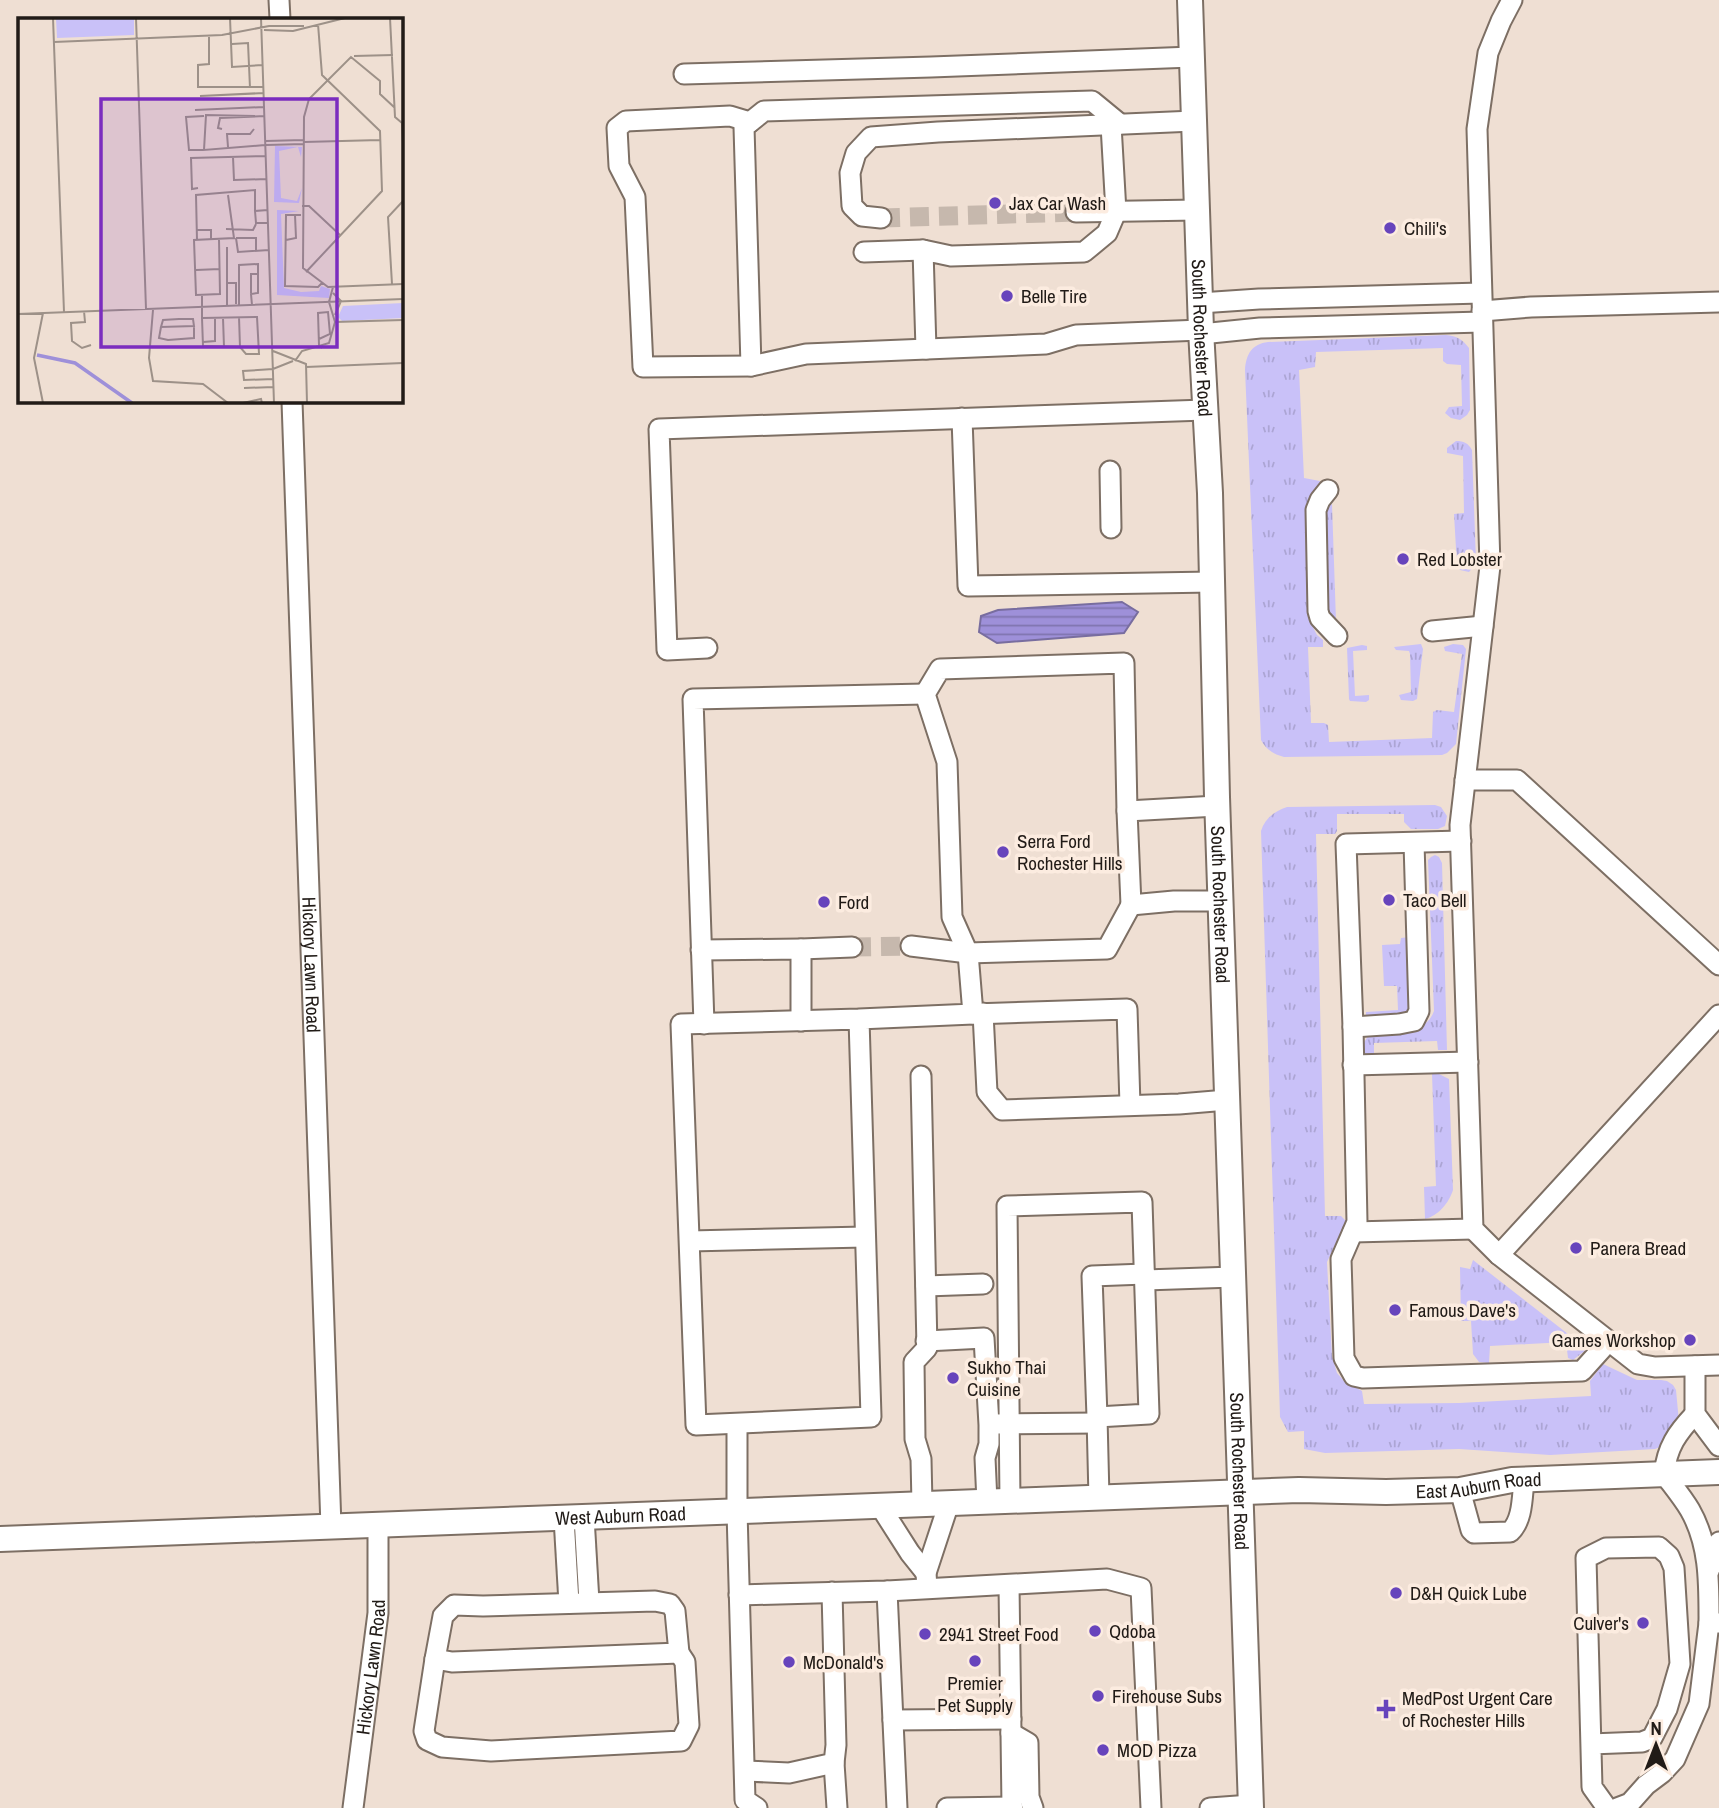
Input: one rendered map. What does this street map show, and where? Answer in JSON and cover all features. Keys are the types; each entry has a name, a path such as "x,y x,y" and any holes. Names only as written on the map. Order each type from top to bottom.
{"main road":[{"name":"South Rochester Road","path":"1190,0 1201,332 1210,493 1217,806 1251,1806"},
{"name":"East Auburn Road","path":"1240,1493 1299,1490 1460,1490 1511,1480 1719,1472"},
{"name":"West Auburn Road","path":"0,1539 1240,1493"}],"street":[{"path":"279,0 280,18"},
{"path":"1512,0 1500,21 1488,53 1477,129 1490,566 1460,825 1473,1229 1499,1255 1638,1364 1655,1367 1719,1365"},
{"path":"684,74 1192,57"},
{"path":"751,366 744,127 764,111 1092,101 1116,124 1116,212 1107,233 1084,252 951,256 923,250 862,252 860,215"},
{"path":"750,122 730,116 625,121 617,128 619,166 635,197 643,367 751,366 806,354 1046,344 1076,335 1201,332 1482,309 1719,302"},
{"path":"881,218 862,216 852,206 850,173 856,153 871,137 1194,121"},
{"path":"1076,212 1197,210"},
{"path":"923,250 926,349"},
{"path":"1200,303 1273,299 1482,309"},
{"name":"Hickory Lawn Road","path":"292,402 331,1527"},
{"path":"706,648 667,650 659,429 1205,410"},
{"path":"962,418 968,586 1212,582"},
{"path":"1110,471 1111,528"},
{"path":"1328,491 1316,510 1318,611 1320,618 1336,636"},
{"path":"1432,631 1483,626"},
{"path":"911,946 968,953 1107,949 1131,905 1124,663 940,669 925,694 947,762 952,917 968,953 986,1092 1002,1111 1227,1100"},
{"path":"704,1024 693,699 925,694"},
{"path":"1465,780 1517,780 1719,965"},
{"path":"1127,811 1217,806"},
{"path":"1461,841 1346,844 1357,1222 1341,1259 1344,1358 1354,1376 1363,1378 1581,1371 1609,1341"},
{"path":"1353,1027 1414,1021 1419,1011 1414,843"},
{"path":"1131,905 1221,901"},
{"path":"702,950 852,947"},
{"path":"800,949 801,1021"},
{"path":"859,1019 870,1417 696,1424 681,1024 1128,1009 1130,1105"},
{"path":"1499,1255 1719,1014"},
{"path":"1353,1065 1468,1062"},
{"path":"921,1076 927,1348 914,1363 915,1438 921,1458 922,1504"},
{"path":"989,1424 1010,1424 1097,1420 1149,1414 1142,1202 1007,1206 1010,1424 999,1502"},
{"path":"1353,1232 1473,1229"},
{"path":"690,1241 865,1237"},
{"path":"1099,1498 1092,1276 1234,1277"},
{"path":"926,1286 983,1284"},
{"path":"926,1341 984,1338 989,1424 989,1444 985,1458 999,1502"},
{"path":"1695,1366 1695,1414 1719,1446"},
{"path":"1618,1808 1630,1803 1675,1759 1699,1704 1714,1623 1709,1572 1702,1537 1695,1521 1664,1474 1666,1458 1672,1444 1680,1430 1695,1414"},
{"path":"737,1424 746,1800 757,1808"},
{"path":"1460,1490 1474,1533 1510,1532 1518,1521 1524,1480"},
{"path":"927,1581 949,1503"},
{"path":"880,1506 927,1581"},
{"path":"574,1518 589,1602"},
{"path":"569,1603 574,1518"},
{"name":"Hickory Lawn Road","path":"353,1808 378,1613 378,1525"},
{"path":"1709,1572 1719,1542"},
{"path":"1591,1744 1642,1742 1652,1738 1667,1709 1680,1664 1674,1568 1669,1556 1659,1547 1605,1548 1586,1558 1592,1787 1607,1808"},
{"path":"739,1595 887,1591 927,1581 1009,1584 1107,1579 1141,1588 1151,1808"},
{"path":"947,1808 1012,1807 1009,1584"},
{"path":"887,1591 897,1808"},
{"path":"832,1592 837,1808"},
{"path":"655,1601 670,1604 675,1611 679,1653 685,1662 689,1726 681,1741 491,1751 442,1747 426,1740 424,1731 443,1616 454,1605 569,1603 655,1601"},
{"path":"435,1659 452,1662 679,1653"},
{"path":"893,1720 1011,1726 1028,1743 1029,1797 1033,1808"},
{"path":"745,1771 789,1773 834,1763"},
{"path":"1210,1808 1251,1806"}],"green space":[{"path":"1446,335 1459,338 1469,348 1470,410 1460,420 1445,413 1449,407 1462,406 1461,365 1443,361 1443,348 1316,352 1315,367 1299,370 1304,478 1320,481 1305,510 1308,618 1317,635 1323,640 1323,647 1308,647 1311,723 1328,725 1329,742 1432,738 1433,712 1454,712 1462,654 1445,651 1444,647 1463,645 1466,649 1456,744 1442,755 1284,757 1268,749 1261,740 1245,370 1248,355 1258,345 1268,342"},
{"path":"1456,441 1465,443 1472,450 1476,562 1469,572 1460,570 1457,566 1454,514 1464,513 1463,456 1447,453 1447,448"},
{"path":"1332,504 1336,621 1328,610 1326,513"},
{"path":"1421,644 1423,649 1417,699 1401,700 1399,695 1411,692 1410,654 1409,651 1396,650 1394,647"},
{"path":"1367,646 1367,650 1353,651 1355,696 1369,695 1369,700 1350,701 1347,648"},
{"path":"1287,807 1441,807 1447,816 1445,826 1438,829 1411,829 1404,822 1404,814 1337,814 1335,834 1316,834 1325,1216 1341,1216 1346,1221 1327,1262 1332,1356 1337,1373 1344,1381 1362,1391 1364,1404 1459,1403 1591,1396 1590,1381 1603,1364 1637,1380 1661,1380 1673,1385 1676,1390 1679,1422 1665,1445 1655,1449 1550,1455 1459,1449 1325,1453 1304,1449 1304,1431 1288,1432 1280,1417 1261,831 1271,816"},
{"path":"1435,855 1442,863 1447,1050 1438,1050 1437,1041 1374,1043 1374,1056 1364,1057 1363,1044 1370,1033 1416,1029 1430,1019 1434,1011 1428,860"},
{"path":"1410,937 1411,1009 1396,1015 1366,1015 1366,1012 1398,1010 1397,986 1384,986 1382,945 1400,944 1401,938"},
{"path":"1432,1074 1449,1079 1453,1190 1442,1208 1425,1219 1424,1187 1436,1186"},
{"path":"1473,1260 1586,1350 1573,1360 1568,1358 1566,1342 1490,1346 1489,1363 1479,1362 1473,1354 1471,1321 1461,1321 1460,1267 1470,1269"}],"shaded area":[{"path":"1122,602 1138,612 1124,633 997,643 979,632 981,616 998,610"}],"tunnel":[{"path":"881,218 1076,212"},
{"path":"852,947 911,946"}],"place":[{"name":"Jax Car Wash","path":"995,203"},
{"name":"Chili's","path":"1390,228"},
{"name":"Belle Tire","path":"1007,296"},
{"name":"Red Lobster","path":"1403,559"},
{"name":"Serra Ford Rochester Hills","path":"1003,852"},
{"name":"Taco Bell","path":"1389,900"},
{"name":"Ford","path":"824,902"},
{"name":"Panera Bread","path":"1576,1248"},
{"name":"Famous Dave's","path":"1395,1310"},
{"name":"Games Workshop","path":"1690,1340"},
{"name":"Sukho Thai Cuisine","path":"953,1378"},
{"name":"D&H Quick Lube","path":"1396,1593"},
{"name":"Culver's","path":"1643,1623"},
{"name":"Qdoba","path":"1095,1631"},
{"name":"2941 Street Food","path":"925,1634"},
{"name":"Premier Pet Supply","path":"975,1661"},
{"name":"McDonald's","path":"789,1662"},
{"name":"Firehouse Subs","path":"1098,1696"},
{"name":"MedPost Urgent Care of Rochester Hills","path":"1386,1709"},
{"name":"MOD Pizza","path":"1103,1750"}]}
